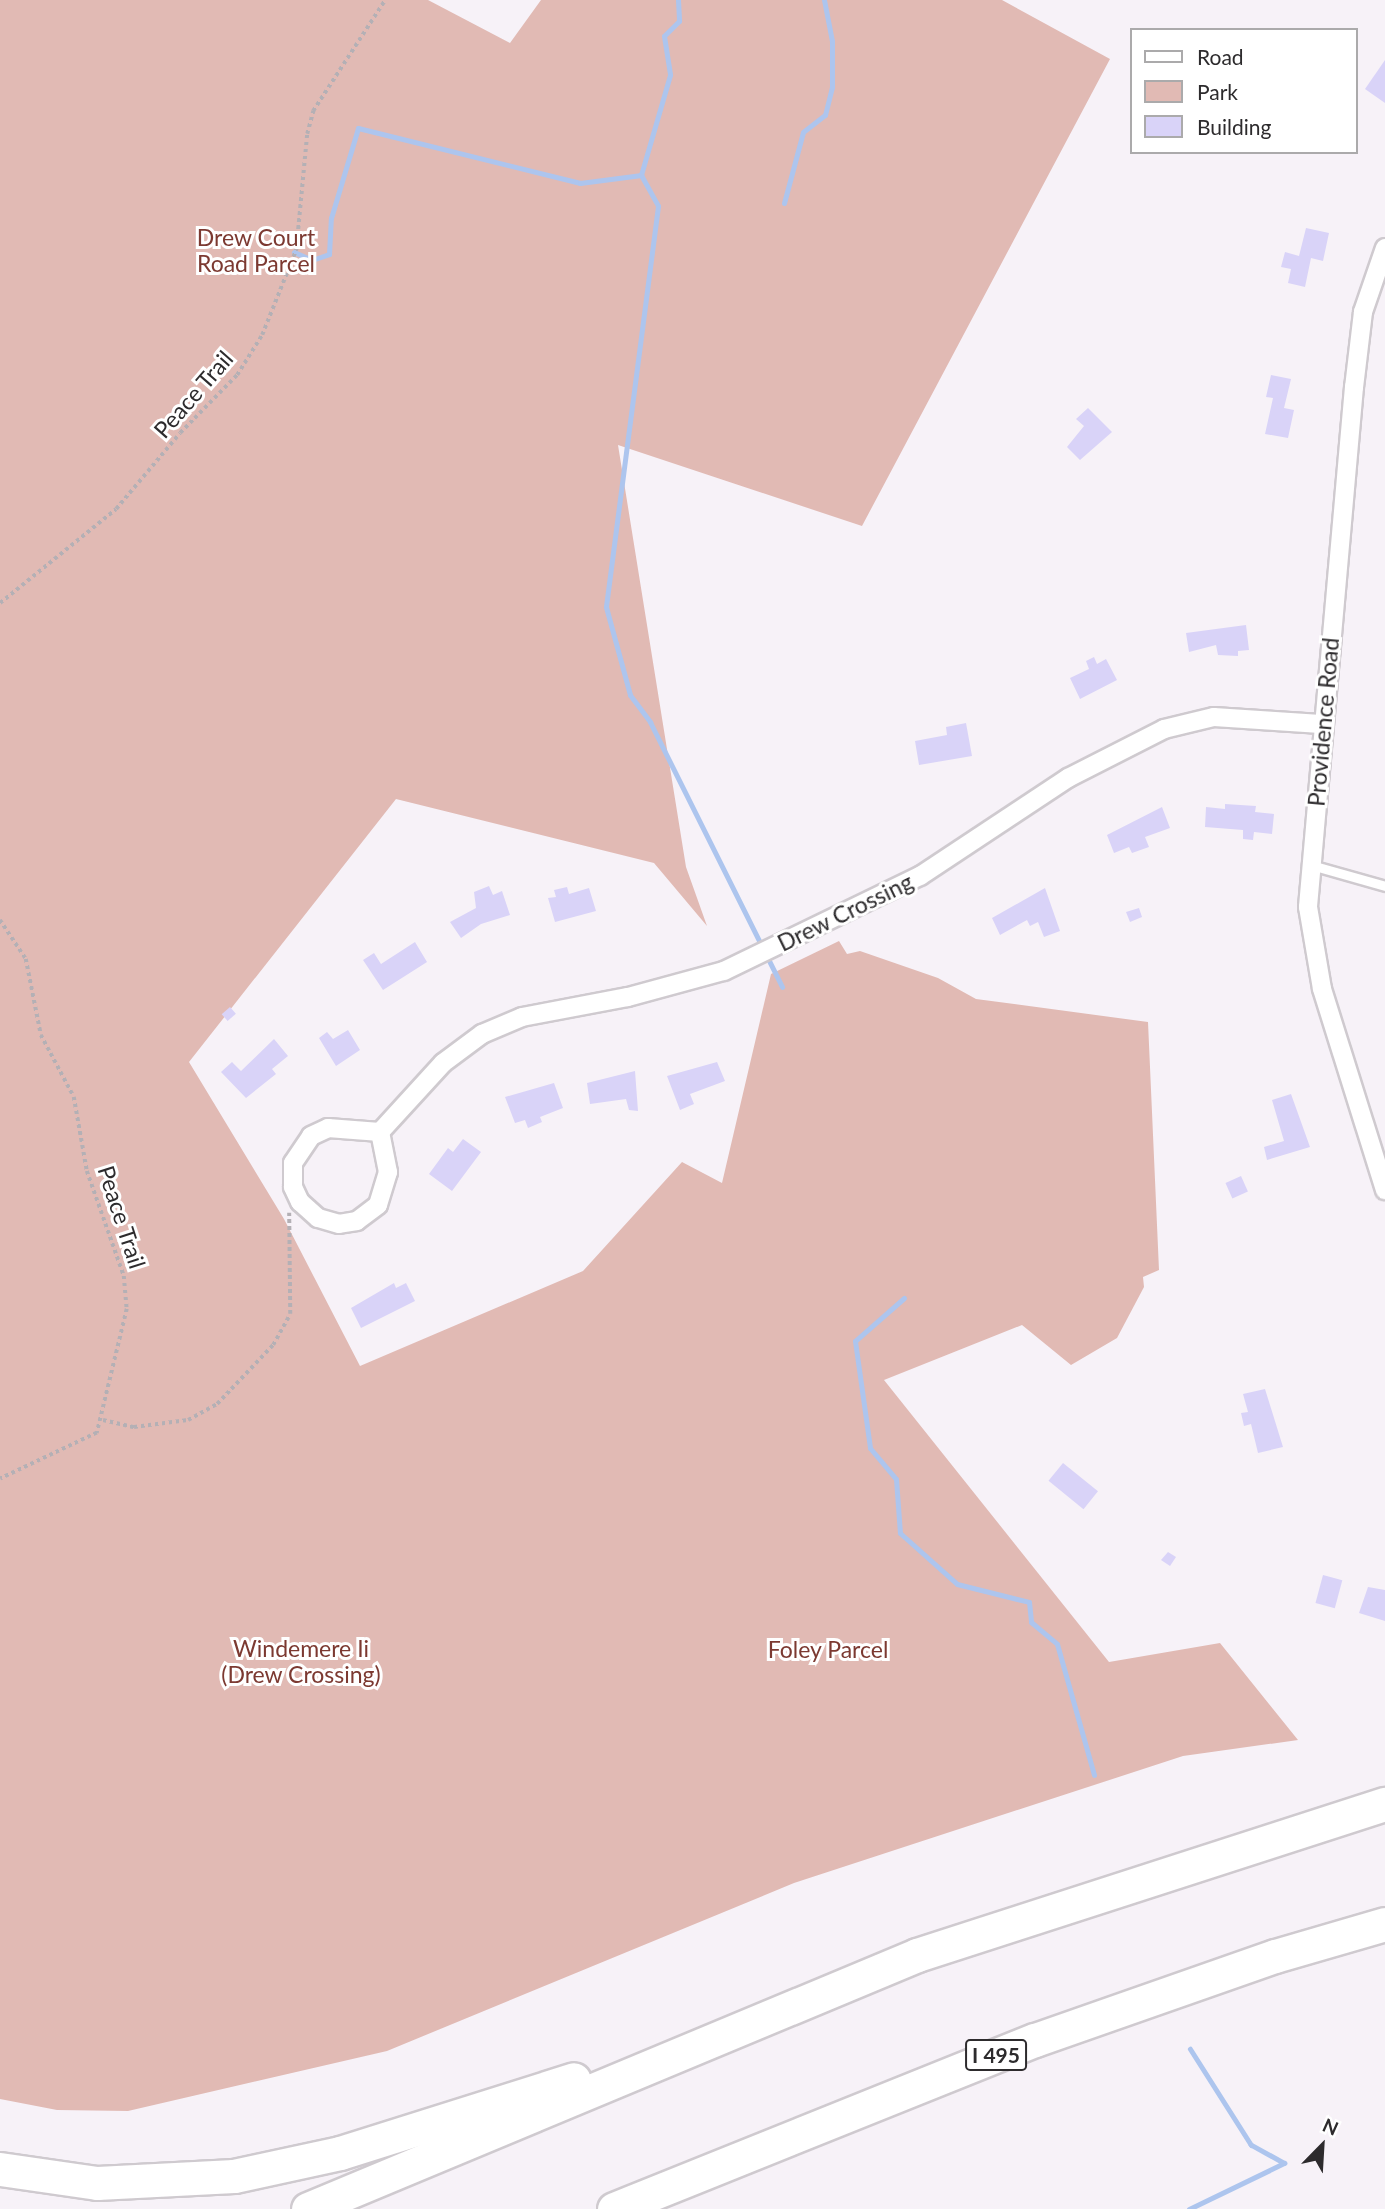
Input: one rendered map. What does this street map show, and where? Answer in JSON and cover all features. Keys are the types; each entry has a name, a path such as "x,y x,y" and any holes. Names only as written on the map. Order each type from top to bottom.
{"highway":[{"path":"308,2209 917,1955 1385,1804"},
{"name":"I 495","path":"614,2209 1035,2040 1275,1956 1385,1924"},
{"path":"0,2169 97,2183 234,2176 340,2153 754,2025"}],"street":[{"name":"Providence Road","path":"1385,248 1363,312 1321,724 1308,907 1322,989 1385,1190"},
{"name":"Drew Crossing","path":"380,1132 443,1063 482,1034 522,1017 628,997 724,971 919,876 1068,778 1164,729 1214,718 1321,724"},
{"path":"328,1128 380,1132 388,1172 386,1190 378,1205 357,1221 339,1224 318,1218 300,1202 293,1187 293,1163 311,1136 328,1128"}],"lane":[{"path":"1311,865 1385,886"}],"path":[{"name":"Peace Trail","path":"0,603 116,509 180,433 237,376 262,335 296,250 307,134 313,111 385,0"},
{"name":"Peace Trail","path":"0,920 26,959 41,1035 74,1097 87,1171 124,1276 127,1309 103,1420"},
{"path":"0,1479 87,1440 103,1420 134,1427 188,1419 217,1404 273,1345 290,1314 288,1221 293,1187"}],"green space":[{"path":"0,0 428,0 510,43 541,0 1002,0 1110,59 862,526 618,445 686,867 707,926 654,863 396,799 189,1062 284,1219 360,1366 583,1271 682,1162 722,1183 771,974 839,941 847,954 860,951 938,978 976,999 1148,1022 1159,1270 1143,1277 1144,1287 1117,1338 1071,1365 1022,1325 884,1380 1109,1662 1220,1643 1298,1740 1183,1756 794,1883 387,2051 128,2111 57,2110 0,2099"}],"building":[{"path":"1385,60 1385,103 1365,89"},
{"path":"1306,228 1329,233 1323,261 1311,258 1305,287 1288,283 1291,269 1281,267 1285,252 1299,256"},
{"path":"1271,375 1291,379 1284,408 1294,410 1288,438 1265,434 1273,398 1266,397"},
{"path":"1088,408 1112,432 1080,460 1067,447 1084,426 1076,419"},
{"path":"1246,625 1249,650 1238,651 1238,656 1218,655 1216,645 1189,652 1186,633"},
{"path":"1094,657 1097,664 1106,659 1117,680 1080,699 1070,678 1089,669 1086,661"},
{"path":"966,723 972,756 919,765 915,741 947,735 946,727"},
{"path":"1225,804 1256,806 1255,812 1274,814 1272,834 1254,832 1253,840 1243,839 1243,830 1205,827 1206,807 1225,809"},
{"path":"1162,807 1170,828 1145,837 1149,847 1132,853 1129,847 1114,853 1107,835"},
{"path":"489,886 493,895 502,891 510,915 481,924 461,938 450,922 476,908 474,892"},
{"path":"567,887 569,894 589,888 596,911 555,922 548,898 556,897 554,890"},
{"path":"1045,888 1060,931 1044,937 1038,922 1030,926 1027,920 1000,935 992,918"},
{"path":"1139,908 1142,917 1130,922 1126,912"},
{"path":"415,942 427,962 383,990 363,960 374,953 381,964"},
{"path":"230,1007 236,1014 228,1021 222,1014"},
{"path":"348,1030 360,1050 336,1066 319,1038 327,1032 333,1039"},
{"path":"274,1039 288,1056 272,1069 276,1074 246,1098 221,1072 232,1062 241,1071"},
{"path":"717,1062 725,1081 690,1094 694,1104 680,1110 667,1076"},
{"path":"635,1071 638,1111 629,1110 626,1099 590,1104 587,1083"},
{"path":"554,1083 563,1108 540,1117 542,1122 528,1128 525,1120 515,1123 505,1097"},
{"path":"1291,1094 1310,1147 1267,1160 1264,1147 1284,1141 1272,1100"},
{"path":"463,1139 481,1152 452,1191 429,1174 448,1148 453,1152"},
{"path":"1241,1176 1248,1192 1232,1198 1225,1183"},
{"path":"394,1283 396,1288 406,1283 415,1301 361,1328 351,1308"},
{"path":"1265,1389 1283,1447 1258,1453 1251,1424 1244,1426 1241,1413 1248,1412 1243,1394"},
{"path":"1063,1463 1098,1491 1083,1509 1049,1481"},
{"path":"1168,1552 1176,1557 1170,1566 1161,1560"},
{"path":"1323,1575 1342,1580 1335,1608 1315,1603"},
{"path":"1368,1587 1385,1590 1385,1621 1359,1613"}],"waterway":[{"path":"678,0 679,21 664,36 670,75 641,175 658,206 606,607 630,695 650,722 782,987"},
{"path":"784,203 803,132 825,115 832,87 832,41 824,0"},
{"path":"294,252 312,260 329,254 331,218 358,128 580,183 641,175"},
{"path":"904,1298 855,1341 870,1448 896,1479 900,1533 957,1584 1029,1602 1031,1622 1057,1644 1094,1775"},
{"path":"1189,2209 1284,2163 1251,2145 1190,2049"}],"park label":[{"name":"Drew Court Road Parcel","path":"256,250"},
{"name":"Foley Parcel","path":"828,1649"},
{"name":"Windemere Ii (Drew Crossing)","path":"301,1661"}]}
